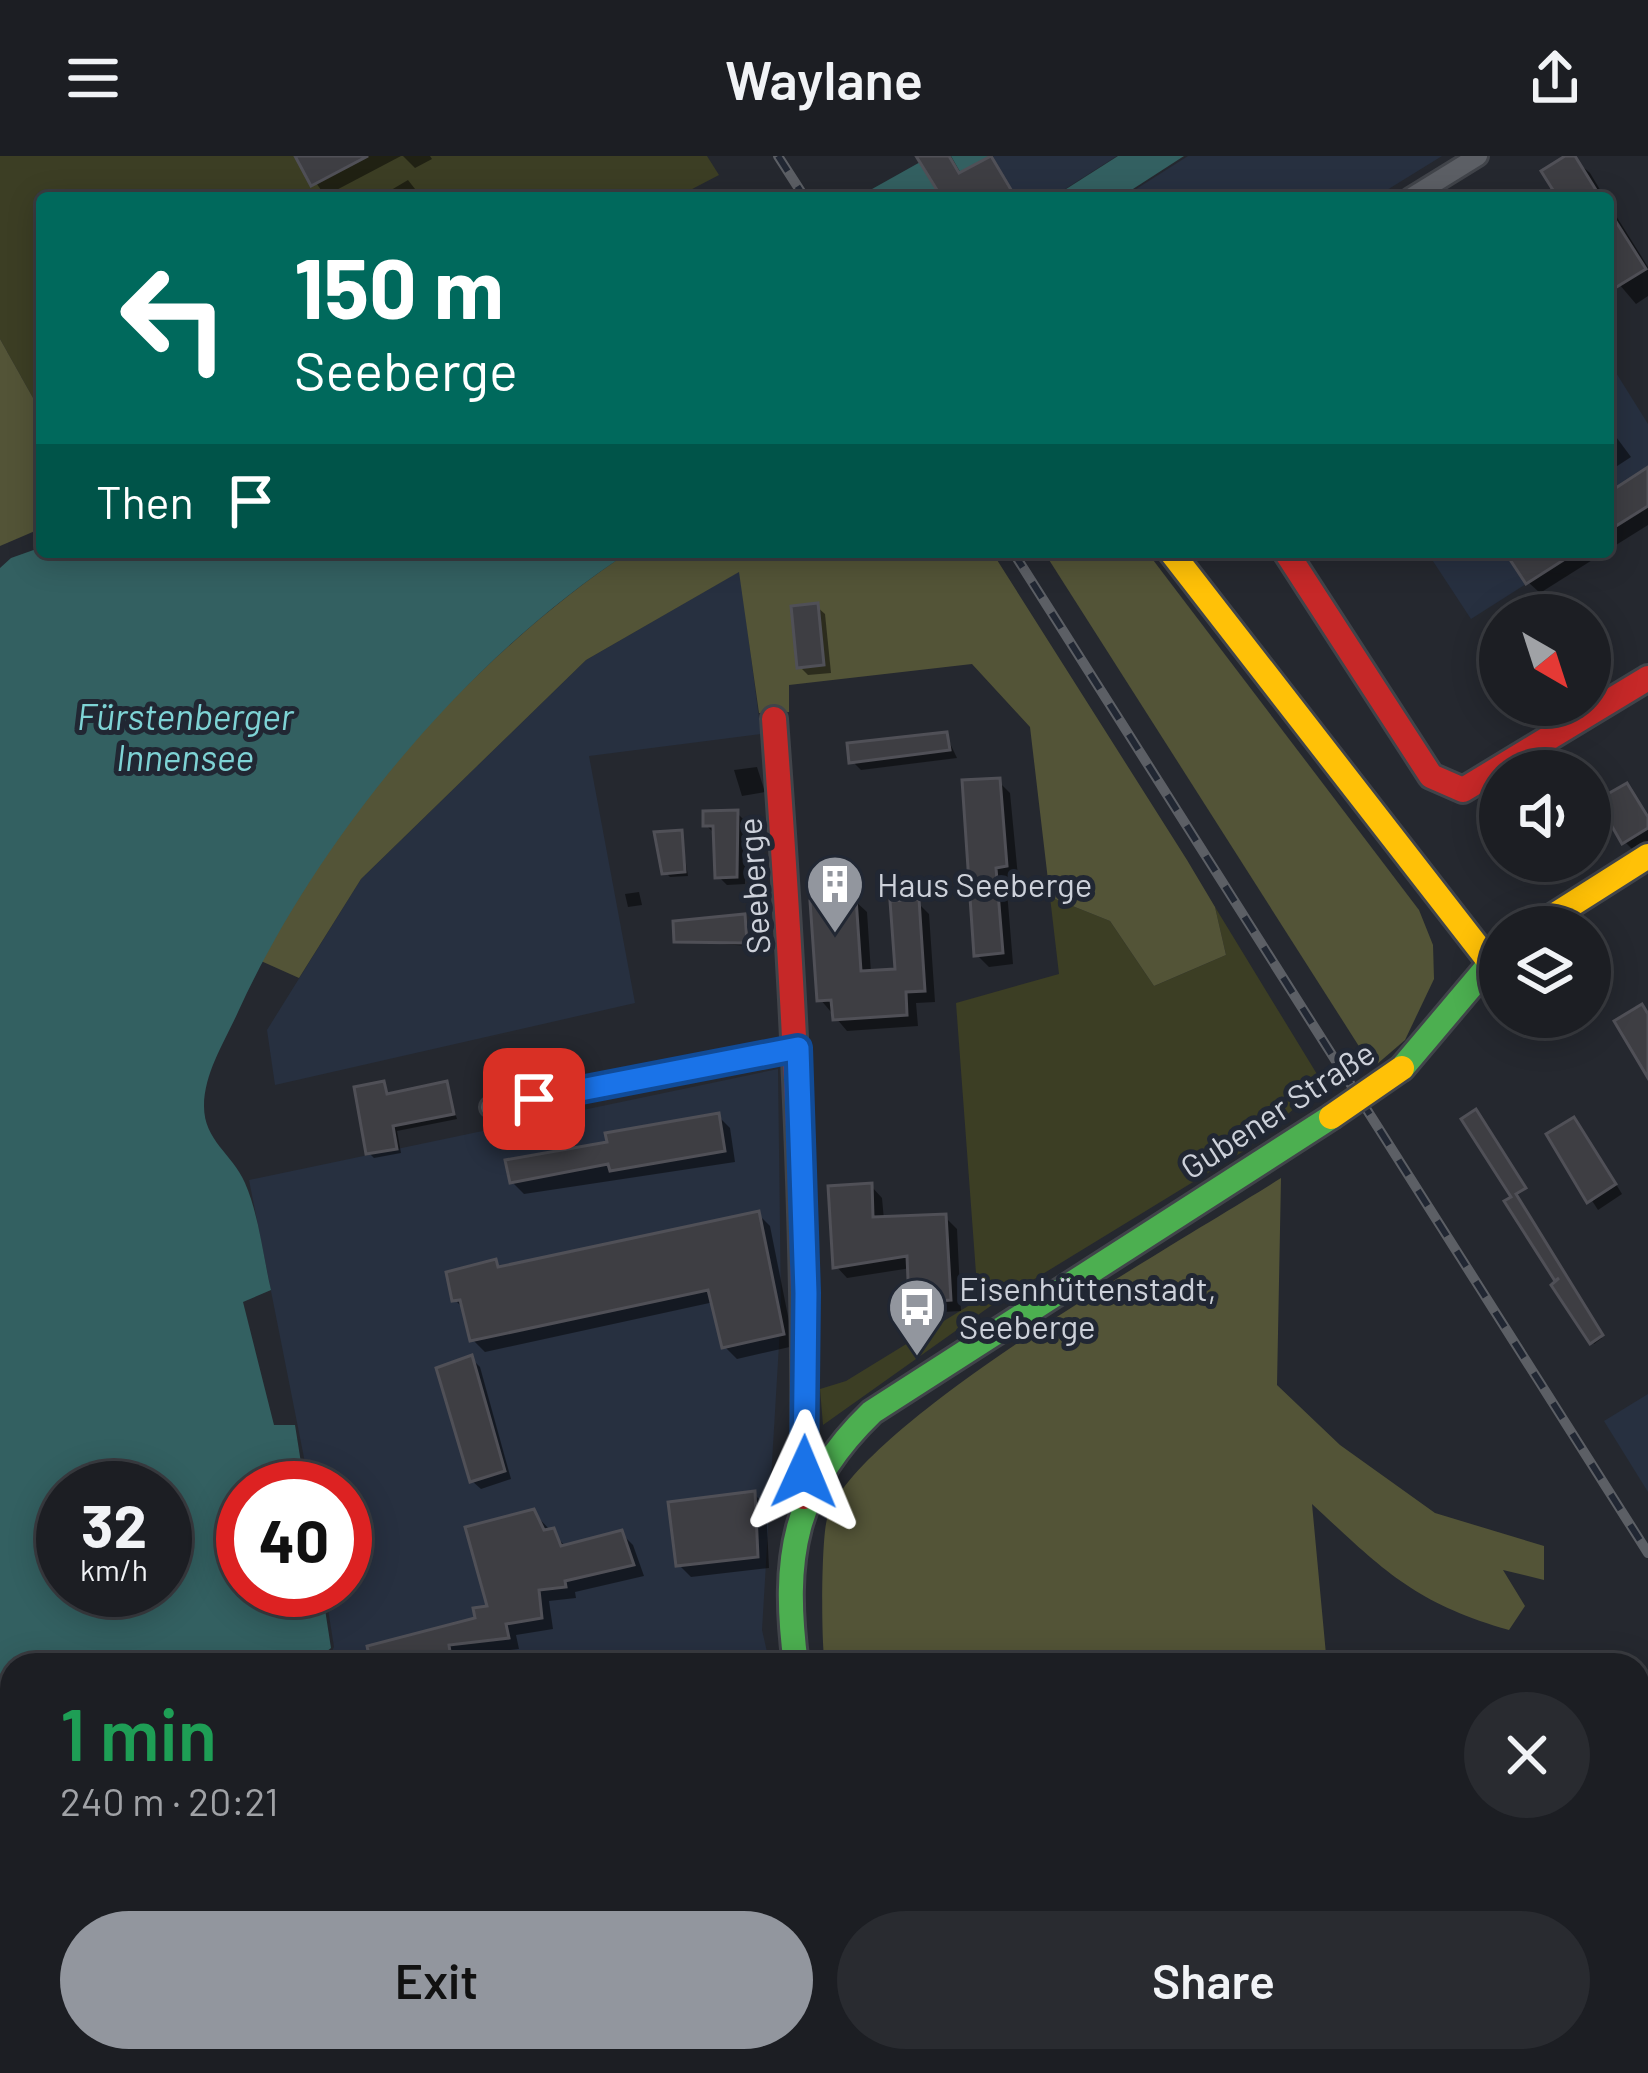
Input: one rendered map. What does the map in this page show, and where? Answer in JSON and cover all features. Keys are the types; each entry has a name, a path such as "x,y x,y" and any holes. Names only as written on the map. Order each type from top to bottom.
{"main road":[{"name":"Gubener Straße","path":"1176,558 1479,937"},
{"path":"1290,558 1431,776 1463,790 1648,678"},
{"name":"Seeberge","path":"774,719 798,1048 806,1293 804,1505"},
{"path":"1569,906 1648,856"},
{"name":"Gubener Straße","path":"795,1653 791,1598 804,1505 831,1454 872,1412 1402,1068 1453,1016 1479,978"}],"street":[{"path":"1420,192 1478,156"},
{"path":"490,1107 798,1048"}],"shaded area":[{"path":"0,156 707,156 719,175 686,192 36,192 36,403 0,339"},
{"path":"994,156 1117,156 1060,192 973,192 963,175"},
{"path":"1188,156 1442,156 1384,192 1131,192"},
{"path":"0,339 36,403 36,531 0,546"},
{"path":"1614,370 1648,424 1648,506 1614,527"},
{"path":"621,558 996,558 1215,907 1226,955 1154,986 1110,921 1050,897 1030,727 972,664 789,685 789,712 759,713 739,572 586,660 361,879 299,978 261,961 328,847 372,790 471,681 577,589"},
{"path":"1048,558 1152,558 1419,910 1433,945 1434,979 1405,1040 1376,1065 1369,1062"},
{"path":"1431,558 1567,558 1510,594 1479,594 1479,614 1471,619"},
{"path":"740,571 761,734 589,756 635,1003 275,1085 267,1030 361,879 586,660"},
{"path":"1050,897 1110,921 1154,986 1226,955 1215,907 1323,1084 1247,1149 992,1305 823,1425 820,1389 846,1381 978,1300 956,1003 1059,974"},
{"path":"778,1069 781,1311 762,1630 767,1653 331,1653 329,1617 372,1617 372,1461 305,1461 249,1180"},
{"path":"1281,1178 1277,1385 1340,1445 1435,1513 1544,1546 1544,1580 1503,1570 1525,1606 1509,1630 1448,1608 1401,1581 1312,1504 1326,1653 824,1653 825,1531 850,1480 896,1434 957,1386 1103,1287"},
{"path":"1648,1394 1648,1492 1604,1421"}],"water":[{"path":"931,156 992,156 938,192 867,192"},
{"path":"1118,156 1184,156 1128,192 1061,192"},
{"name":"Fürstenberger Innensee","path":"36,549 36,558 621,558 511,644 455,698 354,817 271,946 207,1081 205,1118 250,1195 271,1290 243,1302 274,1425 295,1425 301,1461 216,1461 216,1617 326,1617 331,1648 325,1653 0,1653 0,568 11,558"}],"building":[{"path":"295,156 368,156 311,186"},
{"path":"916,156 949,156 959,173 991,156 1012,192 938,192"},
{"path":"1565,156 1575,156 1597,192 1554,192 1541,171"},
{"path":"1614,218 1646,269 1614,286"},
{"path":"1648,467 1648,506 1614,527 1614,489"},
{"path":"1509,558 1567,558 1526,584"},
{"path":"818,603 824,665 797,668 791,606"},
{"path":"947,732 950,750 849,763 847,743"},
{"path":"1000,778 1007,866 996,868 1003,953 974,956 962,780"},
{"path":"1627,783 1648,817 1648,828 1622,844 1611,825 1611,792"},
{"path":"738,810 737,877 715,878 713,826 703,826 703,811"},
{"path":"682,830 685,872 662,874 654,832"},
{"name":"Haus Seeberge","path":"856,898 861,971 895,969 890,901 919,899 925,991 906,992 907,1015 833,1020 831,1000 817,1001 810,901"},
{"path":"745,914 747,943 674,942 673,921"},
{"path":"1642,1004 1648,1014 1648,1078 1614,1021"},
{"path":"384,1081 387,1094 447,1081 454,1114 393,1126 397,1149 366,1154 354,1087"},
{"path":"1476,1109 1526,1188 1516,1194 1603,1335 1590,1344 1551,1285 1559,1278 1555,1281 1504,1201 1511,1197 1461,1119"},
{"path":"719,1113 725,1151 610,1171 608,1164 510,1183 505,1160 607,1142 605,1133"},
{"path":"1574,1117 1616,1184 1587,1203 1546,1134"},
{"path":"872,1183 873,1217 946,1214 951,1300 909,1303 907,1256 833,1268 828,1186"},
{"path":"759,1211 784,1334 722,1348 708,1290 470,1341 460,1300 452,1301 446,1272 496,1259 498,1267"},
{"path":"472,1355 505,1471 470,1482 436,1368"},
{"path":"755,1491 758,1557 676,1566 668,1502"},
{"path":"534,1509 544,1530 554,1528 561,1546 622,1530 634,1565 565,1581 566,1587 539,1590 542,1618 506,1624 509,1638 449,1645 450,1653 368,1653 367,1646 475,1618 473,1608 487,1606 465,1527"}],"railway":[{"path":"778,156 801,192"},
{"path":"1017,558 1648,1553"}],"traffic: fast":[{"path":"1402,1068 1479,977"},
{"path":"795,1653 791,1591 799,1527 825,1469 872,1412 1331,1117"}],"traffic: slow":[{"path":"1176,558 1479,948"},
{"path":"1569,906 1648,856"},
{"path":"1331,1117 1402,1068"}],"traffic: jam":[{"path":"1290,558 1431,776 1463,790 1648,678"},
{"path":"774,719 797,1108 804,1497"}],"place":[{"name":"Haus Seeberge","path":"835,935"},
{"name":"Eisenhüttenstadt, Seeberge","path":"917,1358"}],"route":[{"path":"534,1099 798,1048 806,1293 804,1472"}]}
